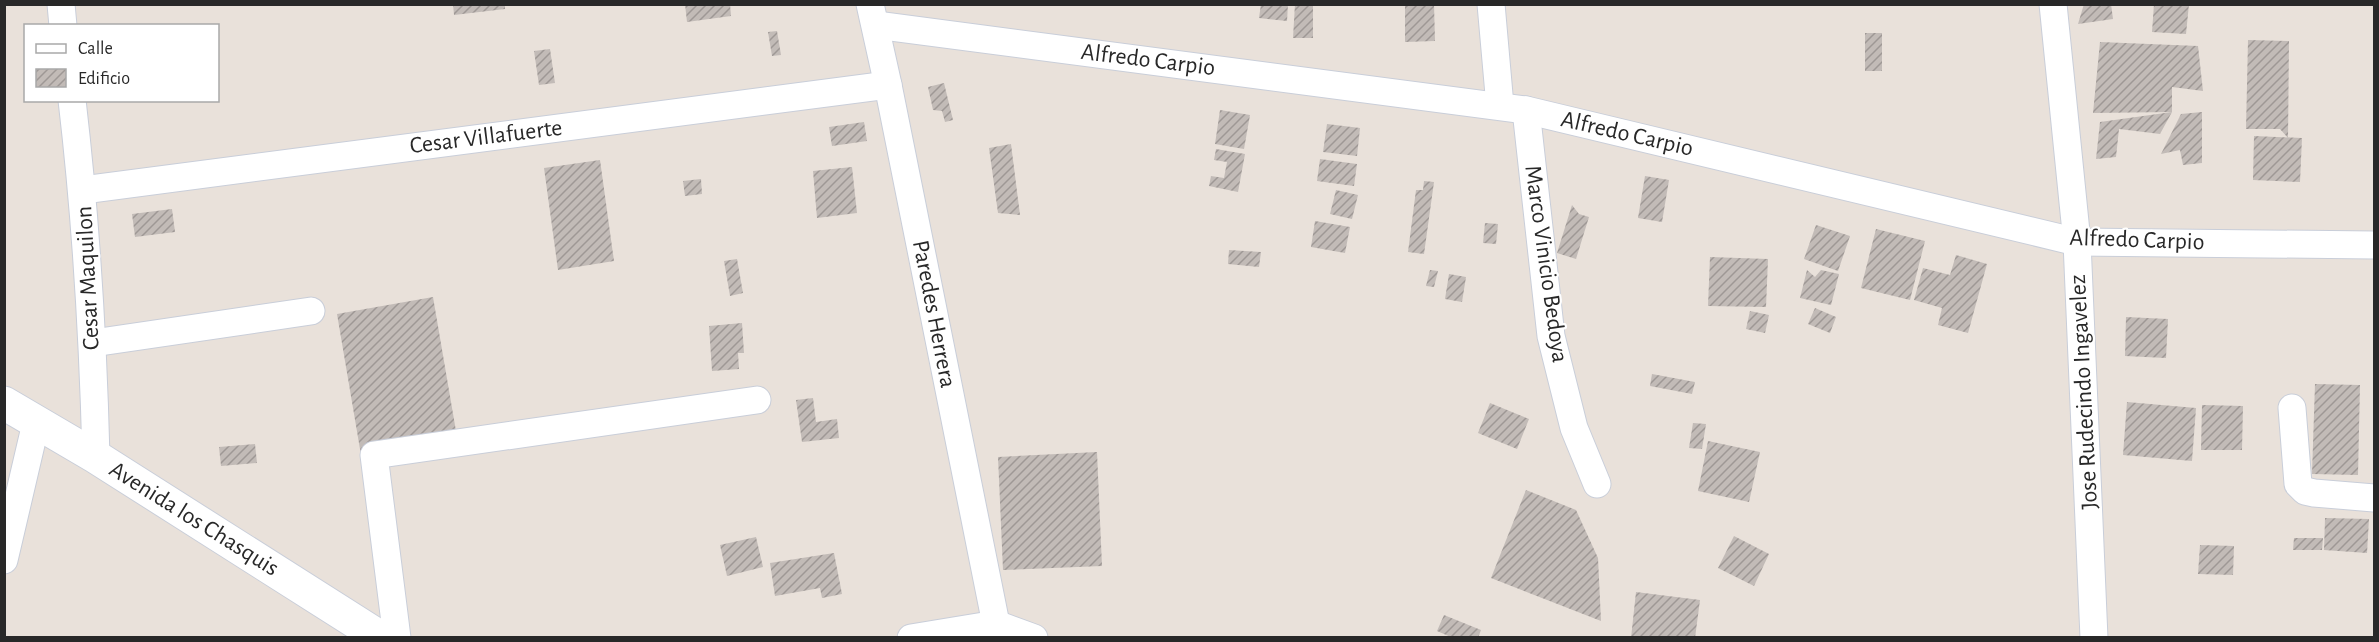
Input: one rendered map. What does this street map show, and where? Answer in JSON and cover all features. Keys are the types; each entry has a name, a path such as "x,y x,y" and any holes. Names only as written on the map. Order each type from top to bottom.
{"street":[{"path":"61,4 63,24"},
{"path":"1491,4 1500,106"},
{"name":"Jose Rudecindo Ingavelez","path":"2053,4 2077,242 2094,638"},
{"name":"Alfredo Carpio","path":"873,15 1526,110 2077,242 2374,244"},
{"name":"Paredes Herrera","path":"873,15 996,624"},
{"name":"Cesar Villafuerte","path":"83,190 888,85"},
{"name":"Cesar Maquilon","path":"72,102 83,190 93,343 96,457"},
{"name":"Marco Vinicio Bedoya","path":"1526,110 1551,336 1574,428 1597,484"},
{"path":"93,343 311,311"},
{"path":"397,638 374,455 757,400"},
{"name":"Avenida los Chasquis","path":"4,403 96,457 381,638"},
{"path":"2292,408 2298,484 2305,491 2314,493 2374,498"},
{"path":"4,560 36,423"},
{"path":"911,638 996,624 1034,638"}],"building":[{"path":"453,4 505,4 505,9 454,15"},
{"path":"685,4 730,4 731,16 687,22"},
{"path":"1261,4 1288,4 1287,21 1259,18"},
{"path":"1295,4 1313,4 1313,38 1293,38"},
{"path":"1405,4 1434,4 1435,41 1405,42"},
{"path":"2084,4 2111,4 2113,19 2078,24"},
{"path":"2154,4 2189,4 2186,34 2152,32"},
{"path":"777,31 781,55 772,56 768,32"},
{"path":"1865,33 1882,33 1882,71 1865,71"},
{"path":"2248,40 2289,41 2288,138 2280,129 2246,129"},
{"path":"2100,42 2198,46 2203,91 2172,87 2172,112 2093,113"},
{"path":"550,49 555,83 539,85 534,51"},
{"path":"944,83 953,120 945,122 942,111 933,110 928,87"},
{"path":"1220,110 1250,115 1244,149 1215,144"},
{"path":"2172,112 2160,134 2119,129 2116,157 2096,159 2100,122"},
{"path":"2202,112 2202,163 2183,165 2180,150 2161,154 2181,114"},
{"path":"864,122 867,141 832,146 829,127"},
{"path":"1327,124 1360,128 1357,156 1323,152"},
{"path":"2254,136 2302,138 2300,182 2253,180"},
{"path":"1011,144 1020,215 998,213 989,148"},
{"path":"1216,149 1245,154 1238,192 1209,186 1211,176 1224,178 1227,162 1214,160"},
{"path":"1320,159 1357,164 1354,186 1317,181"},
{"path":"600,160 614,261 558,270 544,168"},
{"path":"852,167 857,213 817,218 813,171"},
{"path":"1645,176 1669,180 1662,222 1638,218"},
{"path":"701,179 702,194 685,196 683,181"},
{"path":"1424,181 1434,182 1424,254 1408,252 1416,190 1423,190"},
{"path":"1336,190 1358,195 1352,219 1330,214"},
{"path":"1572,205 1579,214 1589,217 1576,259 1557,253"},
{"path":"172,209 175,232 135,237 132,214"},
{"path":"1315,221 1350,227 1345,253 1311,247"},
{"path":"1485,223 1498,224 1496,244 1483,243"},
{"path":"1816,225 1850,236 1838,271 1804,259"},
{"path":"1876,229 1925,241 1910,300 1861,288"},
{"path":"1229,250 1261,252 1259,267 1228,264"},
{"path":"1956,255 1987,264 1968,333 1938,325 1942,308 1914,300 1923,268 1950,275"},
{"path":"1710,257 1768,259 1766,307 1708,306"},
{"path":"737,259 743,293 730,296 724,261"},
{"path":"1430,270 1438,271 1434,287 1426,286"},
{"path":"1807,270 1815,277 1821,270 1839,274 1831,305 1800,298"},
{"path":"1449,274 1466,277 1462,302 1445,299"},
{"path":"433,297 457,437 361,455 337,314"},
{"path":"1815,308 1836,317 1830,333 1808,324"},
{"path":"1750,311 1769,315 1765,333 1746,329"},
{"path":"2126,317 2168,319 2166,358 2125,356"},
{"path":"742,323 744,353 738,353 739,369 712,371 709,326"},
{"path":"1652,374 1695,382 1692,394 1650,386"},
{"path":"2315,384 2360,385 2358,475 2312,474"},
{"path":"813,398 816,422 837,419 839,438 802,442 796,400"},
{"path":"2127,402 2196,408 2192,461 2123,455"},
{"path":"1490,403 1529,419 1517,449 1478,433"},
{"path":"2202,405 2243,406 2242,450 2201,450"},
{"path":"1693,423 1706,424 1702,449 1689,448"},
{"path":"1708,441 1760,452 1749,502 1698,491"},
{"path":"255,444 257,463 221,466 219,447"},
{"path":"1097,452 1102,566 1003,570 998,457"},
{"path":"1526,490 1576,510 1598,558 1601,621 1491,578"},
{"path":"2325,518 2369,519 2367,553 2324,550"},
{"path":"1734,536 1769,554 1754,586 1718,568"},
{"path":"756,537 763,567 727,576 720,545"},
{"path":"2294,538 2323,538 2322,550 2293,550"},
{"path":"2200,545 2234,546 2233,575 2198,574"},
{"path":"834,553 842,594 822,598 820,588 775,596 770,563"},
{"path":"1636,592 1700,600 1695,638 1631,638"},
{"path":"1444,615 1481,630 1478,638 1453,638 1437,631"}]}
